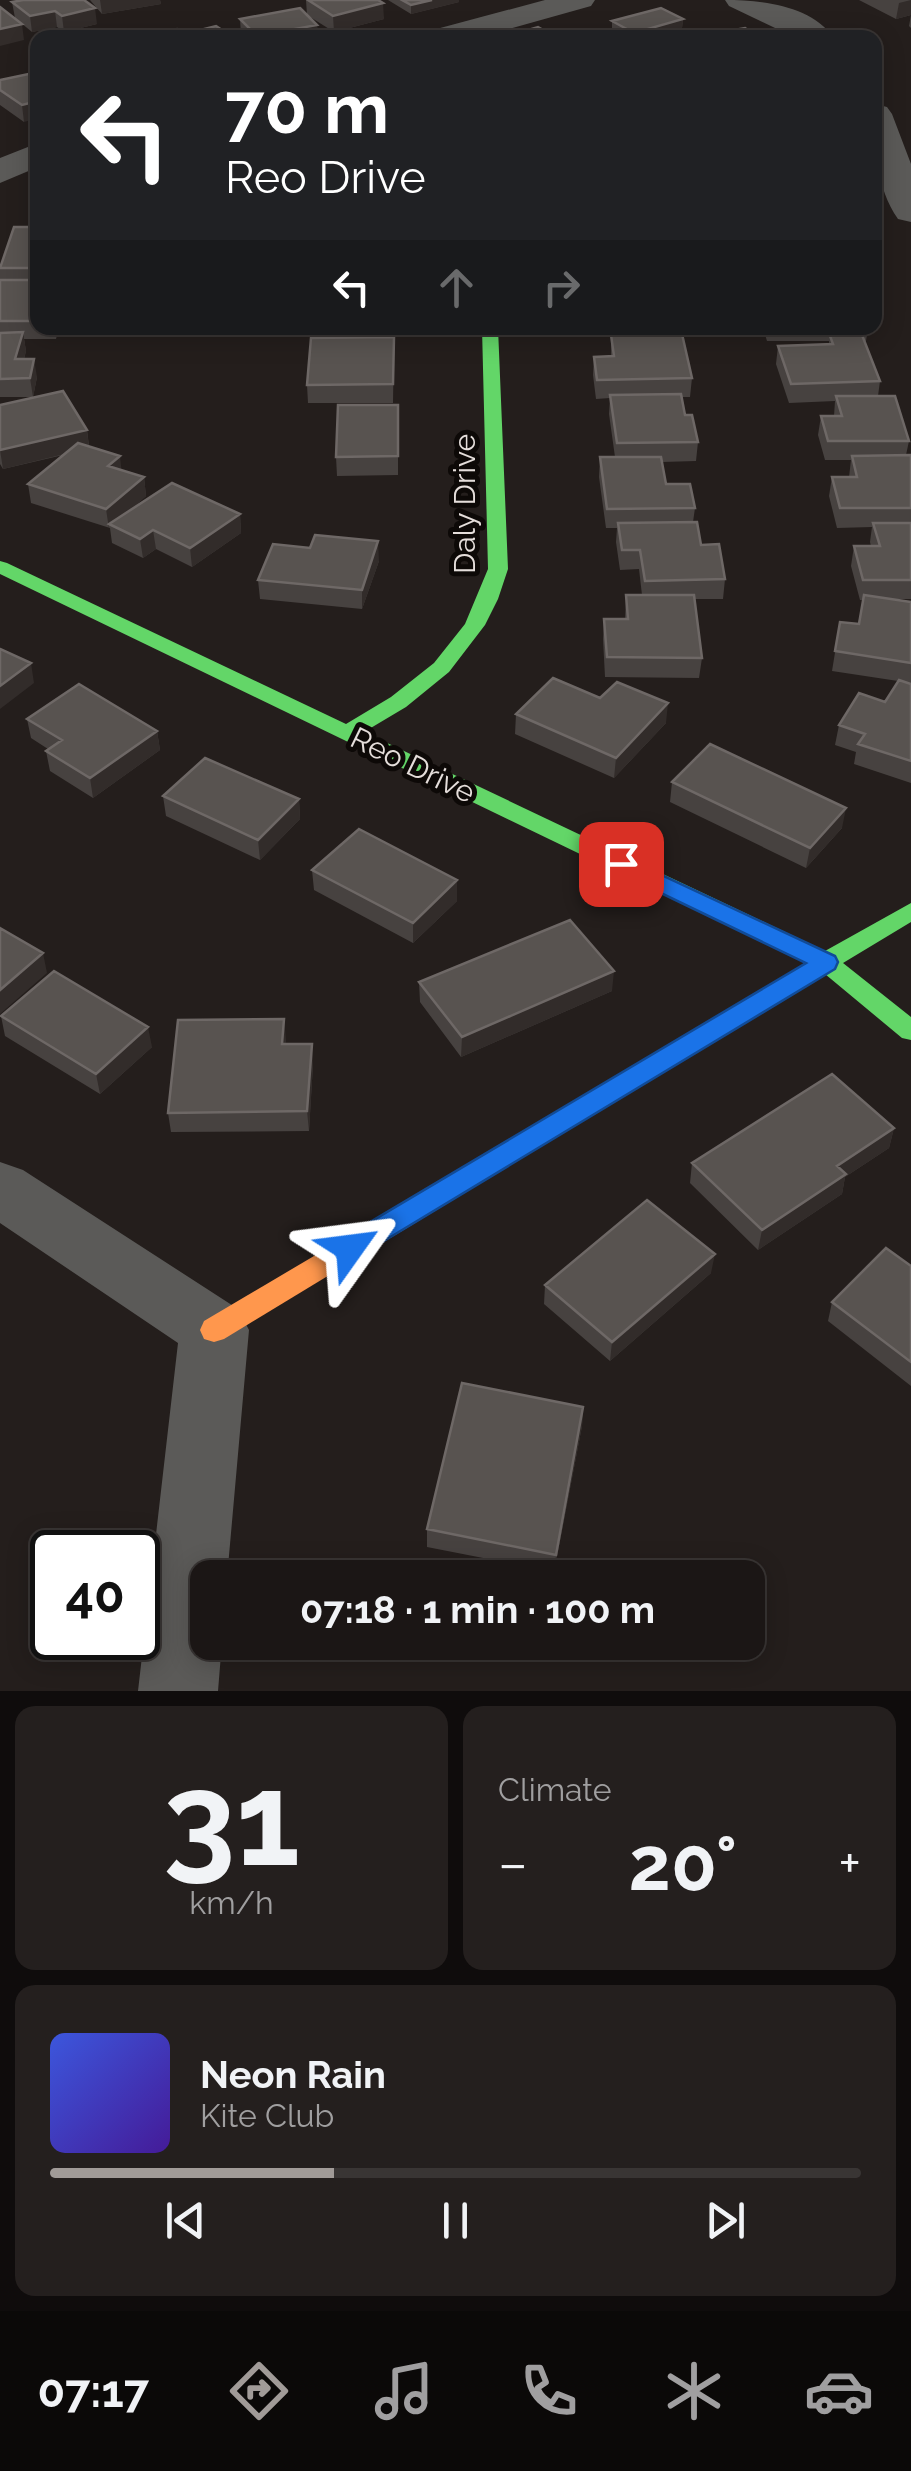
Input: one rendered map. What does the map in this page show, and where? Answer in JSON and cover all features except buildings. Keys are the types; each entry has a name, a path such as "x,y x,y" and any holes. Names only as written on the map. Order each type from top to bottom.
{"street":[{"path":"469,30 580,0"},
{"path":"740,0 807,30"},
{"path":"882,133 911,210"},
{"path":"0,172 30,157"},
{"name":"Daly Drive","path":"346,733 408,698 455,657 472,635 494,591 498,568 490,335"},
{"name":"Reo Drive","path":"0,567 826,962 911,1032"},
{"path":"214,1330 911,912"},
{"path":"0,1188 214,1330"},
{"path":"178,1691 214,1330"}],"traffic: fast":[{"path":"347,733 399,702 442,668 475,625 488,599 498,569 490,335"},
{"path":"0,567 826,962 911,1031"},
{"path":"793,982 911,911"}],"traffic: slow":[{"path":"214,1330 793,982"}],"route":[{"path":"350,1248 826,962 621,864"}]}
